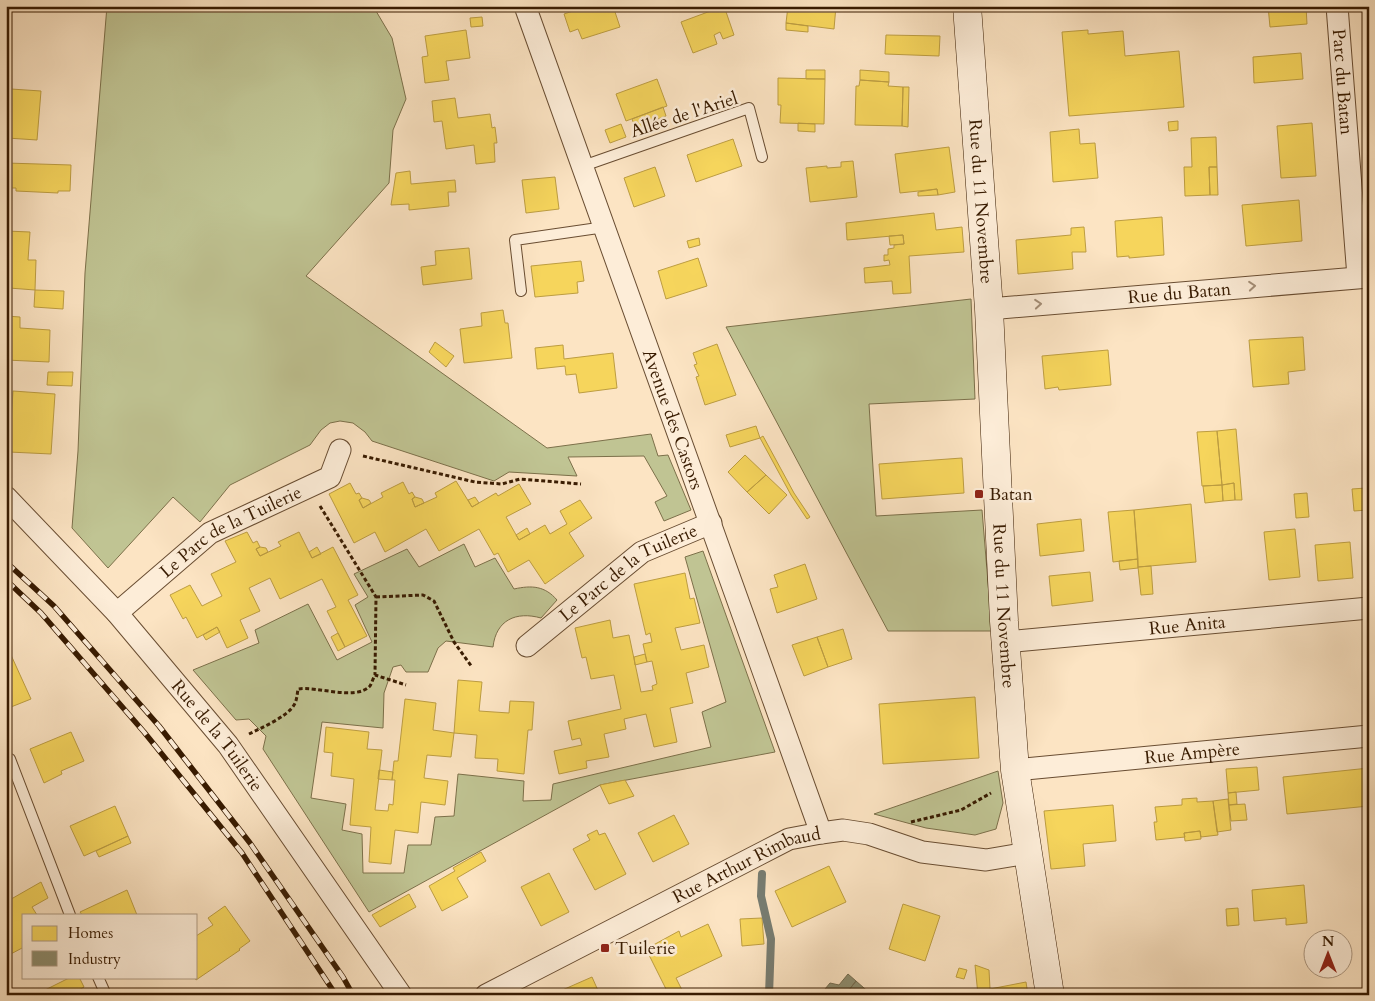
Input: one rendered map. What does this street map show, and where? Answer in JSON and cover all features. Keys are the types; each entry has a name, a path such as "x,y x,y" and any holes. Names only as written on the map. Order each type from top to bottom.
{"street":[{"name":"Avenue des Castors","path":"525,6 820,833"},
{"name":"Rue du 11 Novembre","path":"967,6 989,308 1006,642 1015,770 1050,995"},
{"name":"Parc du Batan","path":"1337,6 1363,277"},
{"name":"Rue du Batan","path":"989,308 1363,277"},
{"name":"Le Parc de la Tuilerie","path":"117,613 210,533 330,477 340,450"},
{"name":"Rue de la Tuilerie","path":"6,497 117,613 228,745 402,995"},
{"name":"Le Parc de la Tuilerie","path":"527,646 642,552 711,523"},
{"name":"Rue Anita","path":"1006,642 1369,608"},
{"name":"Rue Ampère","path":"1015,770 1369,736"},
{"name":"Rue Arthur Rimbaud","path":"486,995 789,839 843,830 869,834 922,852 986,860 1028,853"}],"lane":[{"name":"Allée de l'Ariel","path":"583,166 749,108 762,157"},
{"path":"521,291 515,240 605,227"},
{"path":"10,759 70,914"},
{"path":"98,978 106,995"}],"path":[{"path":"340,450 475,482 502,484 520,479 580,484"},
{"path":"228,745 273,722 293,708 297,700 298,689 308,688 352,693 370,686 375,675 376,597 308,487"},
{"path":"376,597 423,595 434,600 454,642 472,666"},
{"path":"375,675 406,685"},
{"path":"907,822 961,810 996,791 1015,770"}],"green space":[{"path":"107,6 373,6 392,38 406,99 393,130 389,183 306,276 547,448 651,434 658,456 668,455 691,510 664,521 655,502 667,496 644,456 568,457 577,476 509,472 494,481 372,441 365,432 353,423 340,421 330,423 321,430 310,445 230,485 200,522 173,497 108,568 72,528 78,451 85,273"},
{"path":"971,299 975,399 869,404 876,516 982,510 992,631 888,631 726,327"},
{"path":"464,544 475,567 495,558 514,589 532,587 543,589 557,600 541,618 532,616 516,617 503,624 498,630 493,647 446,641 438,648 428,672 406,672 401,665 393,667 384,693 383,728 322,722 311,798 346,804 342,830 362,834 363,873 404,873 408,845 431,845 435,817 454,816 458,774 524,781 523,801 551,800 553,784 711,747 702,712 726,702 685,557 703,551 775,752 600,785 369,912 263,749 266,736 249,719 236,720 193,670 259,643 255,630 308,604 337,660 372,642 355,605 368,597 354,574 407,549 419,567"},
{"path":"998,771 1003,803 996,829 975,835 926,828 874,814"}],"building: Homes":[{"path":"588,6 613,6 620,27 582,39 578,29 570,32 564,14"},
{"path":"724,6 734,35 723,39 720,32 714,35 717,44 693,53 681,22"},
{"path":"788,6 836,6 834,29 786,23"},
{"path":"1268,6 1306,6 1307,24 1270,27"},
{"path":"482,17 483,26 471,27 470,18"},
{"path":"786,23 808,26 808,32 786,30"},
{"path":"466,30 470,58 446,61 449,80 425,83 422,57 428,56 425,36"},
{"path":"1088,30 1088,34 1123,31 1125,56 1179,51 1184,107 1069,116 1062,32"},
{"path":"886,35 940,36 939,56 885,54"},
{"path":"1301,53 1303,79 1254,83 1253,57"},
{"path":"806,70 825,70 825,79 806,79"},
{"path":"860,70 889,72 889,82 860,80"},
{"path":"778,78 825,79 824,124 780,123 781,105 778,105"},
{"path":"657,79 667,106 626,121 616,94"},
{"path":"860,80 889,82 888,86 903,87 902,126 855,125 856,86 859,86"},
{"path":"903,87 909,87 908,127 902,126"},
{"path":"11,89 41,91 37,140 7,138"},
{"path":"455,98 458,118 490,114 492,128 495,127 497,143 494,143 495,162 476,164 474,145 446,149 442,121 434,122 432,101"},
{"path":"663,107 666,116 644,124 646,129 637,132 632,119"},
{"path":"1178,121 1178,130 1169,131 1168,122"},
{"path":"798,123 815,124 815,132 798,131"},
{"path":"1312,123 1316,176 1281,178 1277,126"},
{"path":"621,124 626,137 610,143 605,130"},
{"path":"1079,129 1080,144 1095,143 1098,178 1053,182 1050,132"},
{"path":"1216,137 1217,167 1209,167 1210,195 1185,196 1184,167 1192,167 1191,138"},
{"path":"733,139 742,166 696,182 687,155"},
{"path":"949,147 955,192 938,195 937,189 900,193 895,154"},
{"path":"853,161 857,197 810,202 806,168 841,167 841,162"},
{"path":"6,163 71,165 70,191 58,191 58,193 16,191 16,188 6,188"},
{"path":"655,167 665,196 634,207 624,178"},
{"path":"1209,167 1217,167 1218,195 1210,195"},
{"path":"410,171 411,184 455,180 456,192 448,192 449,206 409,210 409,204 391,205 396,173"},
{"path":"555,177 559,209 526,213 522,180"},
{"path":"937,189 938,195 918,196 918,192"},
{"path":"1299,200 1302,241 1246,246 1242,205"},
{"path":"934,213 936,230 962,227 964,252 909,256 911,293 893,294 892,281 865,283 864,268 890,265 889,260 884,261 884,255 888,255 888,249 894,248 894,245 904,244 903,235 847,240 846,223"},
{"path":"1162,217 1164,255 1129,258 1129,256 1117,257 1115,221"},
{"path":"1084,227 1086,252 1072,252 1073,269 1018,274 1016,240 1071,235 1071,228"},
{"path":"6,231 30,232 28,260 36,260 35,290 9,288 10,259 6,259"},
{"path":"903,235 904,244 890,245 889,236"},
{"path":"699,238 700,245 689,248 687,241"},
{"path":"469,248 472,279 423,285 421,267 436,265 435,251"},
{"path":"698,258 707,286 666,299 658,271"},
{"path":"6,259 10,259 9,288 6,288"},
{"path":"581,261 584,281 577,282 578,293 535,297 531,266"},
{"path":"35,290 64,291 63,309 34,307"},
{"path":"503,310 505,323 508,323 512,358 464,363 460,329 482,326 481,313"},
{"path":"6,316 20,317 20,328 50,330 49,362 6,360"},
{"path":"1303,337 1305,370 1288,372 1289,384 1253,387 1249,340"},
{"path":"435,342 454,356 446,367 429,352"},
{"path":"717,344 736,395 705,405 696,377 699,376 694,365 697,364 693,353"},
{"path":"563,345 564,359 613,353 617,388 579,393 576,374 566,375 565,366 537,369 535,348"},
{"path":"1108,350 1111,385 1059,390 1058,387 1045,389 1042,356"},
{"path":"48,372 73,372 72,386 47,385"},
{"path":"13,391 55,394 51,454 9,452"},
{"path":"756,426 760,438 730,447 726,435"},
{"path":"1236,429 1242,500 1235,500 1234,483 1222,485 1217,431"},
{"path":"1217,431 1222,485 1202,486 1197,432"},
{"path":"763,436 794,493 810,517 807,519 791,495 760,438"},
{"path":"745,455 766,475 747,492 728,472"},
{"path":"962,458 964,493 882,499 879,464"},
{"path":"766,475 787,495 769,514 747,492"},
{"path":"456,481 472,507 496,493 498,496 519,484 531,504 506,517 519,540 545,525 550,534 567,524 560,511 580,500 592,518 569,533 584,556 545,584 529,560 508,572 498,553 494,555 479,529 439,551 426,529 385,552 375,532 354,543 329,494 350,483 356,494 359,493 362,498 359,500 363,508 383,497 381,493 403,482 409,494 412,492 415,497 412,499 415,507 437,497 435,493"},
{"path":"1234,483 1235,500 1223,501 1222,485"},
{"path":"1222,485 1223,501 1205,503 1203,486"},
{"path":"1366,488 1368,510 1354,511 1352,489"},
{"path":"1307,493 1309,517 1296,518 1294,494"},
{"path":"415,497 422,499 424,503 415,507 412,499"},
{"path":"475,497 479,503 472,507 468,500"},
{"path":"362,498 369,500 371,503 363,508 359,500"},
{"path":"1191,504 1196,562 1138,567 1134,510"},
{"path":"1134,510 1138,559 1113,562 1108,512"},
{"path":"1081,519 1084,551 1040,556 1037,524"},
{"path":"527,528 530,534 519,540 516,535"},
{"path":"1295,529 1300,577 1269,580 1264,532"},
{"path":"247,532 253,543 257,541 260,547 256,549 260,556 281,546 278,542 299,532 312,558 333,547 358,595 348,600 367,636 345,647 327,611 336,607 322,579 280,599 270,578 249,588 260,611 240,620 248,638 227,648 217,627 197,638 186,617 183,619 170,595 190,585 202,606 222,596 211,574 236,562 225,541"},
{"path":"1350,542 1353,578 1318,581 1315,545"},
{"path":"260,547 266,548 268,552 260,556 256,549"},
{"path":"317,547 321,554 312,558 309,552"},
{"path":"1138,559 1138,568 1120,570 1119,561"},
{"path":"805,564 817,599 777,613 770,589 778,587 774,575"},
{"path":"1151,566 1153,594 1141,595 1138,567"},
{"path":"1090,572 1093,601 1052,606 1049,576"},
{"path":"685,573 690,599 694,598 700,623 675,628 681,650 704,645 709,667 686,673 693,703 670,708 677,742 654,747 646,714 624,719 626,729 604,734 609,757 586,761 587,768 559,774 554,751 582,745 580,738 572,740 568,721 621,709 614,675 591,679 586,657 582,658 575,628 610,620 613,638 629,635 641,692 653,690 652,686 657,684 652,661 647,662 643,644 652,642 650,633 646,635 634,584"},
{"path":"217,627 220,632 206,640 203,635"},
{"path":"843,629 852,659 828,667 817,637"},
{"path":"338,633 345,647 338,651 331,637"},
{"path":"817,637 828,667 804,676 792,645"},
{"path":"6,644 31,699 6,709"},
{"path":"645,654 647,662 635,665 634,657"},
{"path":"458,680 482,682 479,711 509,713 510,701 534,702 532,730 528,730 524,774 497,771 498,759 475,758 477,735 454,733"},
{"path":"975,697 979,758 883,764 879,704"},
{"path":"405,699 436,703 433,730 454,733 451,757 427,755 424,778 448,781 445,805 421,802 418,833 395,830 391,864 369,862 371,827 350,825 354,779 331,776 333,753 324,752 326,727 369,732 367,749 382,750 375,810 388,811 389,804 393,805 395,780 392,780 394,761 398,761"},
{"path":"71,732 84,761 61,771 62,774 44,783 30,749"},
{"path":"1257,767 1259,790 1228,793 1226,769"},
{"path":"1369,768 1369,806 1287,814 1283,777"},
{"path":"379,770 393,772 392,780 378,779"},
{"path":"625,780 634,796 609,804 600,785"},
{"path":"1236,792 1237,804 1229,805 1228,793"},
{"path":"1197,798 1197,802 1213,801 1218,835 1201,837 1200,831 1184,833 1185,837 1156,840 1154,822 1157,822 1155,807 1182,805 1182,799"},
{"path":"1228,799 1231,830 1217,832 1213,801"},
{"path":"1245,804 1247,820 1231,821 1229,805"},
{"path":"1113,805 1116,841 1083,844 1085,866 1051,869 1044,811"},
{"path":"115,806 128,836 84,856 70,826"},
{"path":"674,815 689,844 653,862 638,833"},
{"path":"597,830 599,835 605,833 626,874 595,890 573,849 590,840 587,835"},
{"path":"1200,831 1201,839 1185,841 1184,833"},
{"path":"128,836 131,843 99,857 96,851"},
{"path":"481,852 486,861 457,878 468,897 442,911 429,886 455,871 453,868"},
{"path":"829,866 846,902 792,927 775,891"},
{"path":"549,873 569,912 541,926 521,887"},
{"path":"41,882 48,898 32,907 36,914 22,914 22,948 7,956 6,916 9,915 6,902"},
{"path":"1304,885 1307,923 1286,925 1286,918 1254,921 1252,890"},
{"path":"127,890 137,914 81,914 80,912"},
{"path":"409,894 416,907 380,927 372,915"},
{"path":"903,904 940,916 925,961 889,949"},
{"path":"225,906 250,941 196,980 195,978 198,978 198,935 213,925 208,918"},
{"path":"1238,908 1239,925 1227,926 1226,909"},
{"path":"762,918 764,944 742,946 740,919"},
{"path":"708,924 722,956 676,978 683,992 677,995 669,995 646,949 679,931 681,937"},
{"path":"975,965 989,970 990,989 1026,982 1028,995 978,995"},
{"path":"959,968 967,970 964,979 956,977"},
{"path":"592,977 600,995 551,995"},
{"path":"69,978 80,978 84,987 71,995 47,995 45,990"}],"building: Industry":[{"path":"848,974 856,981 845,995 820,995 830,983 839,985"},
{"path":"856,981 872,995 845,995"}],"waterway":[{"path":"762,874 761,896 771,939 769,995"}],"railway":[{"path":"6,562 54,606 159,726 250,843 343,977 353,995"},
{"path":"6,580 41,613 144,732 242,853 336,995"}],"place":[{"name":"Batan","path":"979,494"},
{"name":"Tuilerie","path":"605,948"}]}
